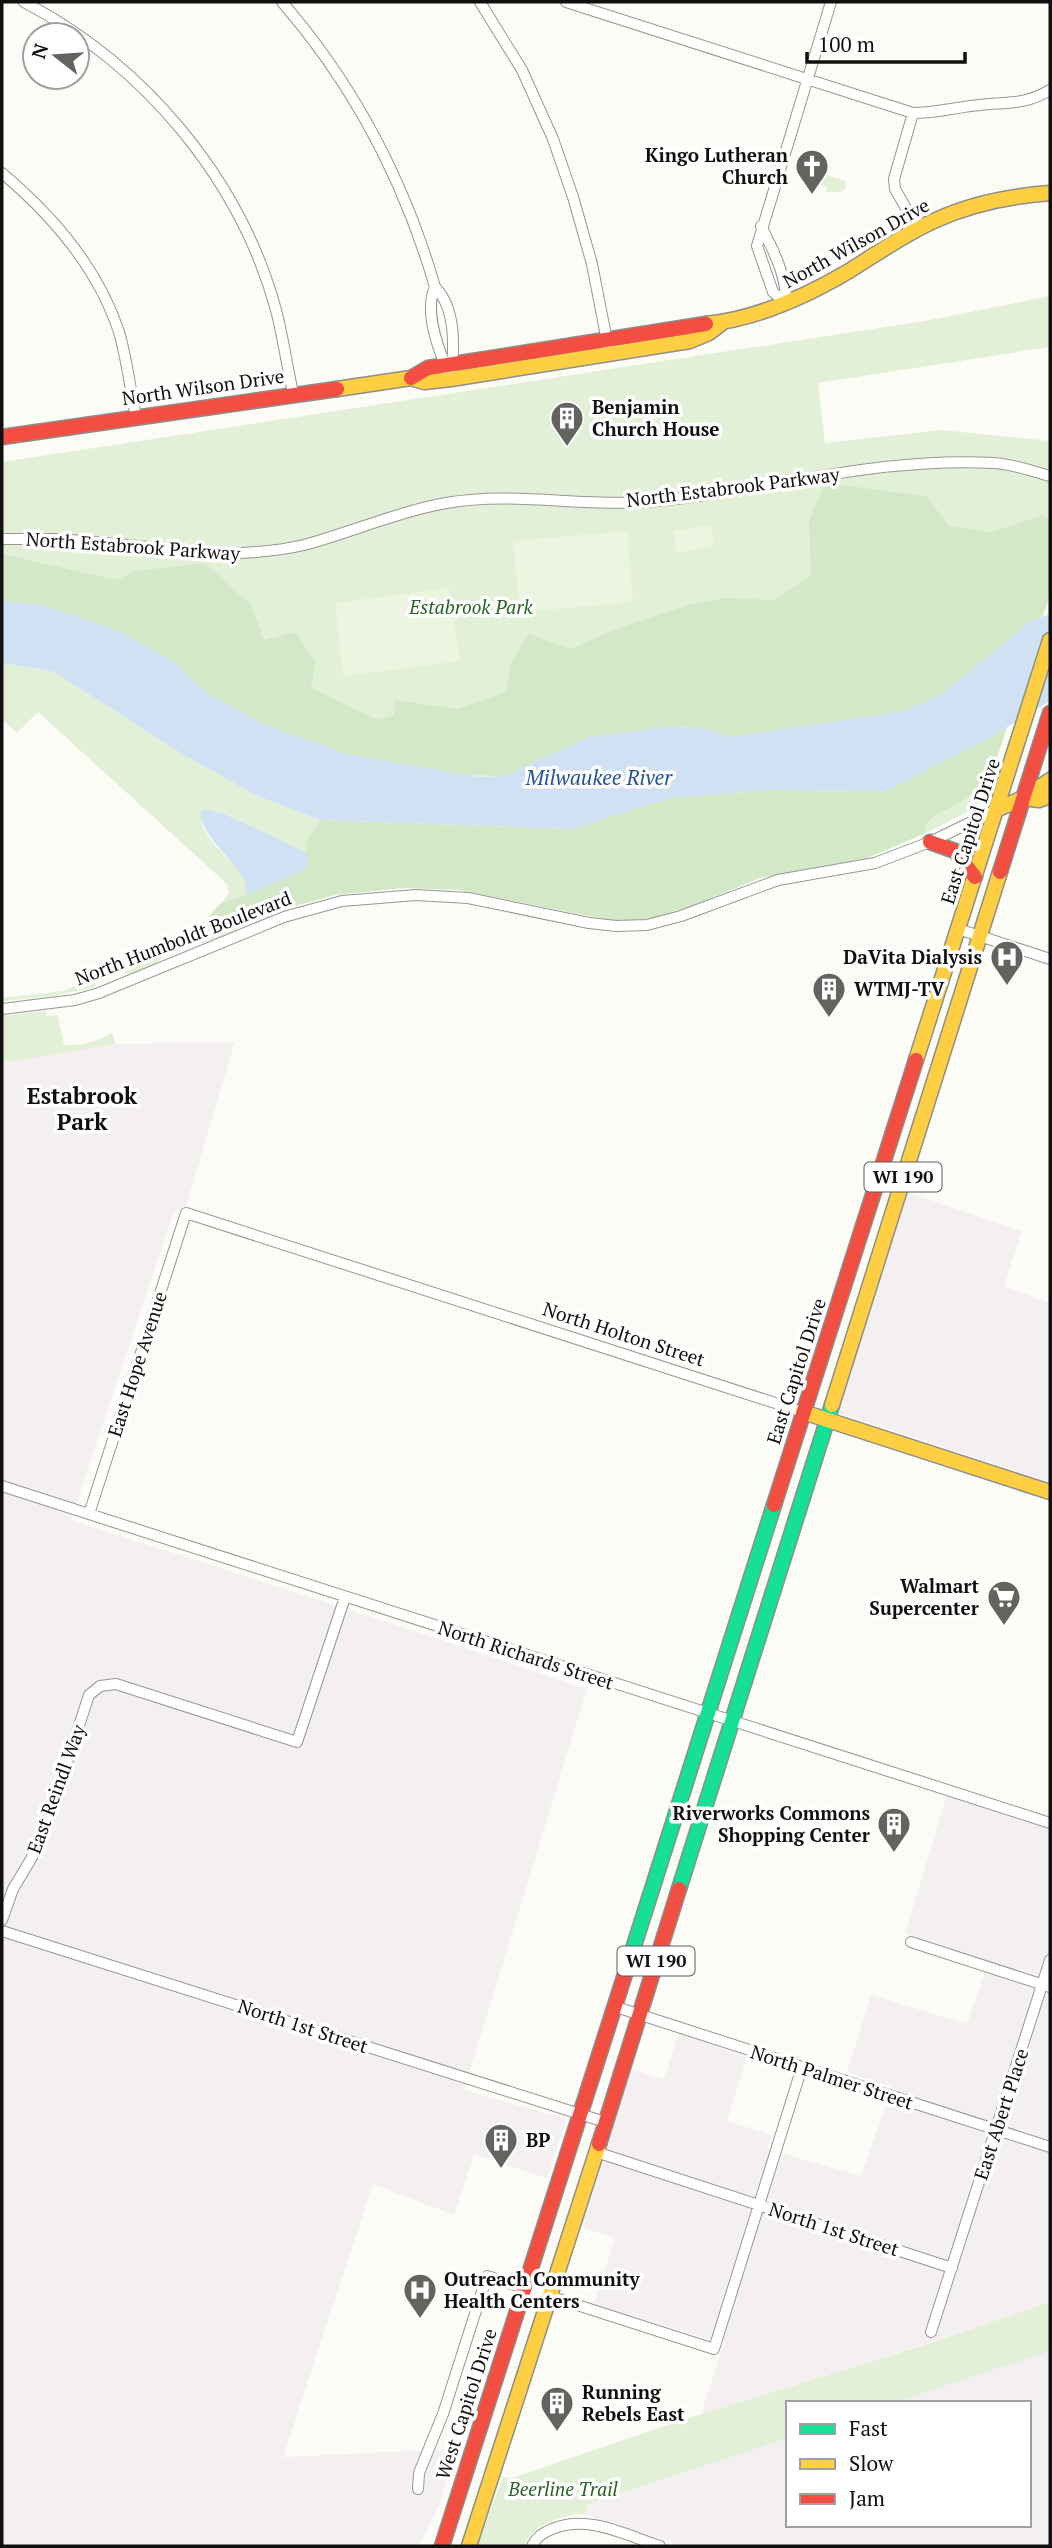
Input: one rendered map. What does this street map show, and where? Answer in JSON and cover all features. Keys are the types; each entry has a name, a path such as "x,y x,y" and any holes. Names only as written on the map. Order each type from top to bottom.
{"main road":[{"name":"North Wilson Drive","path":"2,437 293,393 411,378 424,382 449,370 608,346 690,341 709,333 722,323 786,303 853,270 918,229 963,209 990,201 1050,194"},
{"name":"East Capitol Drive","path":"579,2114 1050,640"},
{"name":"East Capitol Drive","path":"596,2152 1050,713"},
{"path":"1042,739 1044,750 1050,759"},
{"name":"North Humboldt Boulevard","path":"998,809 1023,798 1050,780"},
{"name":"North Humboldt Boulevard","path":"1023,798 1039,800 1050,796"},
{"path":"930,842 955,851 975,877"},
{"name":"North Holton Street","path":"803,1412 1050,1492"},
{"name":"West Capitol Drive","path":"442,2546 579,2114"},
{"name":"WI 190","path":"471,2542 596,2152"}],"street":[{"path":"24,2 67,26 123,70 175,120 219,180 255,250 276,310 293,393"},
{"path":"282,2 329,60 350,91 393,168 421,238 435,287 445,298 454,349 449,370"},
{"path":"480,2 522,71 553,139 592,264 608,346"},
{"path":"566,2 913,113 1019,102 1034,99 1050,90"},
{"path":"786,303 773,292 757,246 831,2"},
{"path":"913,113 894,179 895,189 918,229"},
{"path":"2,173 53,222 96,279 120,335 136,416"},
{"path":"435,287 429,299 439,353 449,370"},
{"name":"North Estabrook Parkway","path":"2,539 60,539 225,554 248,553 303,545 405,513 475,498 511,496 585,502 646,502 909,463 996,463 1050,476"},
{"name":"North Humboldt Boulevard","path":"2,1009 75,1000 99,993 284,917 342,901 416,895 468,898 589,923 633,927 681,916 761,884 875,863 930,842 998,809"},
{"path":"958,929 1050,959"},
{"name":"North Holton Street","path":"186,1213 803,1412"},
{"name":"East Hope Avenue","path":"89,1514 186,1213"},
{"name":"North Richards Street","path":"2,1486 1050,1823"},
{"name":"East Reindl Way","path":"2,1920 13,1889 46,1827 89,1695 100,1686 116,1684 297,1742 345,1597"},
{"name":"North 1st Street","path":"2,1931 605,2122"},
{"path":"911,1942 1046,1986"},
{"name":"East Abert Place","path":"931,2332 1046,1986 1050,1960"},
{"name":"North Palmer Street","path":"613,2006 1050,2147"},
{"path":"418,2489 419,2473 443,2414 488,2276 715,2349 802,2067"},
{"name":"North 1st Street","path":"596,2152 952,2268"},
{"path":"533,2543 541,2534 559,2526 581,2522 655,2546"}],"shaded area":[{"path":"235,1042 186,1206 174,1212 71,1520 587,1689 464,2090 567,2119 547,2178 474,2155 454,2215 373,2184 283,2457 456,2449 438,2509 419,2546 2,2546 2,1063 116,1044"},
{"path":"907,1192 1022,1231 1004,1286 1050,1303 1050,1482 836,1412"},
{"path":"950,1785 1050,1818 1050,2305 701,2414 724,2343 593,2305 615,2238 579,2226 626,2068 664,2079 679,2033 747,2057 727,2121 772,2135 767,2149 861,2176 892,2087 847,2072 871,1995 967,2024 989,1961 905,1933"},
{"path":"1050,2351 1050,2546 681,2546 585,2514 588,2504 786,2439 786,2527 1031,2527 1031,2401 899,2401"}],"green space":[{"path":"821,173 845,181 846,189 842,192 826,192 827,186 817,185"},
{"name":"Estabrook Park","path":"1050,296 1050,347 818,383 825,443 941,430 1050,441 1050,594 1043,616 504,776 447,774 346,754 2,601 2,462 925,321"},
{"path":"825,483 926,496 949,526 992,532 1043,515 1050,520 1050,593 1043,616 1031,621 942,694 903,711 730,737 699,728 667,727 589,737 504,776 447,774 346,754 264,724 206,693 174,662 42,605 2,601 2,554 116,580 135,571 205,563 251,605 264,640 295,632 315,662 311,688 378,720 394,715 395,700 458,709 506,692 511,662 529,634 571,649 618,628 689,605 724,598 773,600 811,576 809,521"},
{"path":"710,525 714,546 677,553 673,531"},
{"path":"627,531 633,602 520,612 513,541"},
{"path":"449,588 460,661 343,676 335,603"},
{"path":"2,663 54,672 182,754 255,795 320,820 305,843 307,854 224,813 211,810 202,826 213,843 243,874 247,886 246,895 221,903 229,893 227,884 38,712 17,733 2,719"},
{"path":"1007,727 995,761 984,781 968,797 929,821 925,825 926,833 867,858 760,878 658,917 636,921 609,920 458,890 404,888 335,895 295,906 248,924 224,926 214,923 211,914 221,903 305,870 308,863 305,843 320,820 571,829 670,798 771,790 886,791"},
{"path":"995,766 985,800 926,833 924,825 930,819 978,790"},
{"path":"211,914 214,923 224,926 248,924 220,938 202,943 184,941 176,935 182,930 192,935"},
{"path":"157,941 165,947 166,952 156,964 130,975 121,971 111,961 118,958 124,965 155,952 152,944"},
{"path":"94,969 98,975 95,987 48,997 2,1001 2,998 63,991 90,980 88,973"},
{"path":"46,1011 46,1016 58,1015 64,1045 89,1043 112,1033 116,1044 2,1063 2,1016"},
{"name":"Beerline Trail","path":"1050,2302 1050,2351 899,2401 786,2401 786,2439 588,2504 585,2514 567,2516 541,2526 528,2538 524,2546 477,2546 503,2477 512,2478 679,2421 940,2340"}],"water":[{"name":"Milwaukee River","path":"2,601 42,605 117,630 174,662 206,693 264,724 346,754 478,777 504,776 589,737 667,727 701,728 730,737 903,711 942,694 1031,621 1050,614 1050,701 988,739 886,791 771,790 670,798 571,829 320,820 255,795 182,754 54,672 2,663"},
{"path":"204,809 223,813 299,849 307,854 308,863 305,870 246,895 245,884 235,865 210,837 204,826 200,813"}],"traffic: fast":[{"path":"679,1889 832,1405"},
{"path":"626,1971 774,1505"}],"traffic: slow":[{"path":"706,324 762,312 798,298 849,271 914,231 950,214 992,201 1050,193"},
{"path":"337,389 411,378 424,382 451,379 690,341 709,333 722,323"},
{"path":"916,1060 1050,640"},
{"path":"998,809 1023,798 1050,780"},
{"path":"1023,798 1039,800 1050,796"},
{"path":"832,1405 1000,872"},
{"path":"803,1412 1050,1492"},
{"path":"469,2546 599,2144"}],"traffic: jam":[{"path":"411,378 428,368 706,324"},
{"path":"2,437 337,389"},
{"path":"1000,872 1050,713"},
{"path":"930,842 955,851 975,877"},
{"path":"774,1505 916,1060"},
{"path":"599,2144 679,1889"},
{"path":"442,2546 626,1971"}],"place":[{"name":"Kingo Lutheran Church","path":"812,196"},
{"name":"Benjamin Church House","path":"567,448"},
{"name":"DaVita Dialysis","path":"1007,987"},
{"name":"WTMJ-TV","path":"829,1019"},
{"name":"Walmart Supercenter","path":"1004,1627"},
{"name":"Riverworks Commons Shopping Center","path":"894,1854"},
{"name":"BP","path":"501,2170"},
{"name":"Outreach Community Health Centers","path":"420,2320"},
{"name":"Running Rebels East","path":"557,2433"}],"district":[{"name":"Estabrook Park","path":"82,1109"}]}
